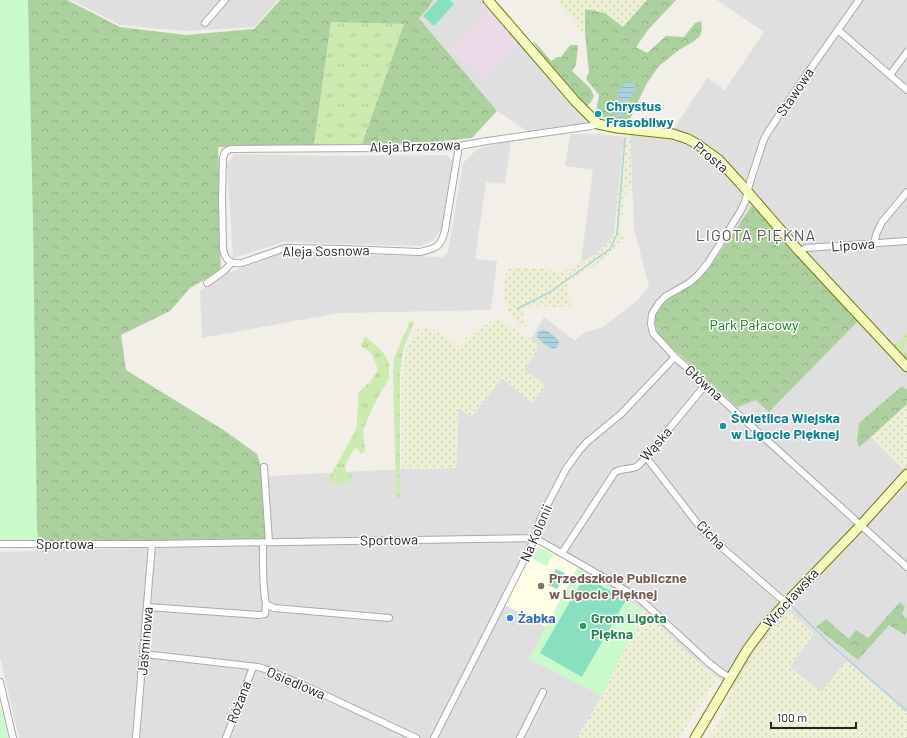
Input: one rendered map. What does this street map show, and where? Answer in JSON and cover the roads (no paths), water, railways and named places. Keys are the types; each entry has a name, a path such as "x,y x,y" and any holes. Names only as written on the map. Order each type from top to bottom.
{"street":[{"path":"205,23 225,0"},
{"path":"488,0 575,101 598,124"},
{"name":"Stawowa","path":"748,192 762,146 768,132 859,0"},
{"path":"838,30 907,90"},
{"path":"890,75 907,52"},
{"name":"Aleja Brzozowa","path":"232,262 224,255 222,205 223,158 225,152 230,149 459,146 598,124"},
{"name":"Prosta","path":"598,124 617,128 669,133 688,139 719,160 799,251 907,367"},
{"name":"Aleja Sosnowa","path":"232,262 242,263 285,248 420,252 430,250 442,241 459,146"},
{"name":"Główna","path":"748,192 740,212 708,263 689,283 666,296 659,303 652,314 651,324 653,333 676,357 907,567"},
{"path":"874,243 882,222 907,192"},
{"name":"Lipowa","path":"799,251 806,248 907,241"},
{"path":"207,283 225,270 232,262"},
{"name":"Na Kolonii","path":"434,738 535,538 541,517 566,469 587,442 621,414 676,357"},
{"name":"Wąska","path":"562,553 616,472 620,469 637,466 706,384"},
{"name":"Cicha","path":"646,457 680,499 704,532 786,603"},
{"path":"147,607 258,615 265,614 266,604 264,580 266,542 264,467"},
{"name":"Wrocławska","path":"695,738 747,650 768,623 907,474"},
{"name":"Sportowa","path":"0,544 152,544 535,538 640,599 709,663 722,674 730,678"},
{"name":"Jaśminowa","path":"136,738 152,544"},
{"path":"266,604 274,608 389,618"},
{"name":"Osiedlowa","path":"144,654 265,669 306,686 416,738"},
{"name":"Różana","path":"226,738 253,667"},
{"path":"0,682 13,738"},
{"path":"520,738 543,692"}],"water":[{"path":"625,82 636,84 629,102 620,102 618,109 623,113 622,120 611,111 618,99 619,91"},
{"path":"541,330 549,332 559,341 557,347 553,349 551,348 537,337 537,333"}],"waterway":[{"path":"517,309 550,292 610,249 617,234 625,138"},
{"path":"793,607 830,644 907,711"}],"place":[{"name":"Chrystus Frasobliwy","path":"598,114"},
{"name":"Świetlica Wiejska w Ligocie Pięknej","path":"723,426"},
{"name":"Przedszkole Publiczne w Ligocie Pięknej","path":"541,586"},
{"name":"Żabka","path":"510,618"},
{"name":"Grom Ligota Piękna","path":"583,626"}],"district":[{"name":"LIGOTA PIĘKNA","path":"756,235"}],"park label":[{"name":"Park Pałacowy","path":"754,325"}]}
